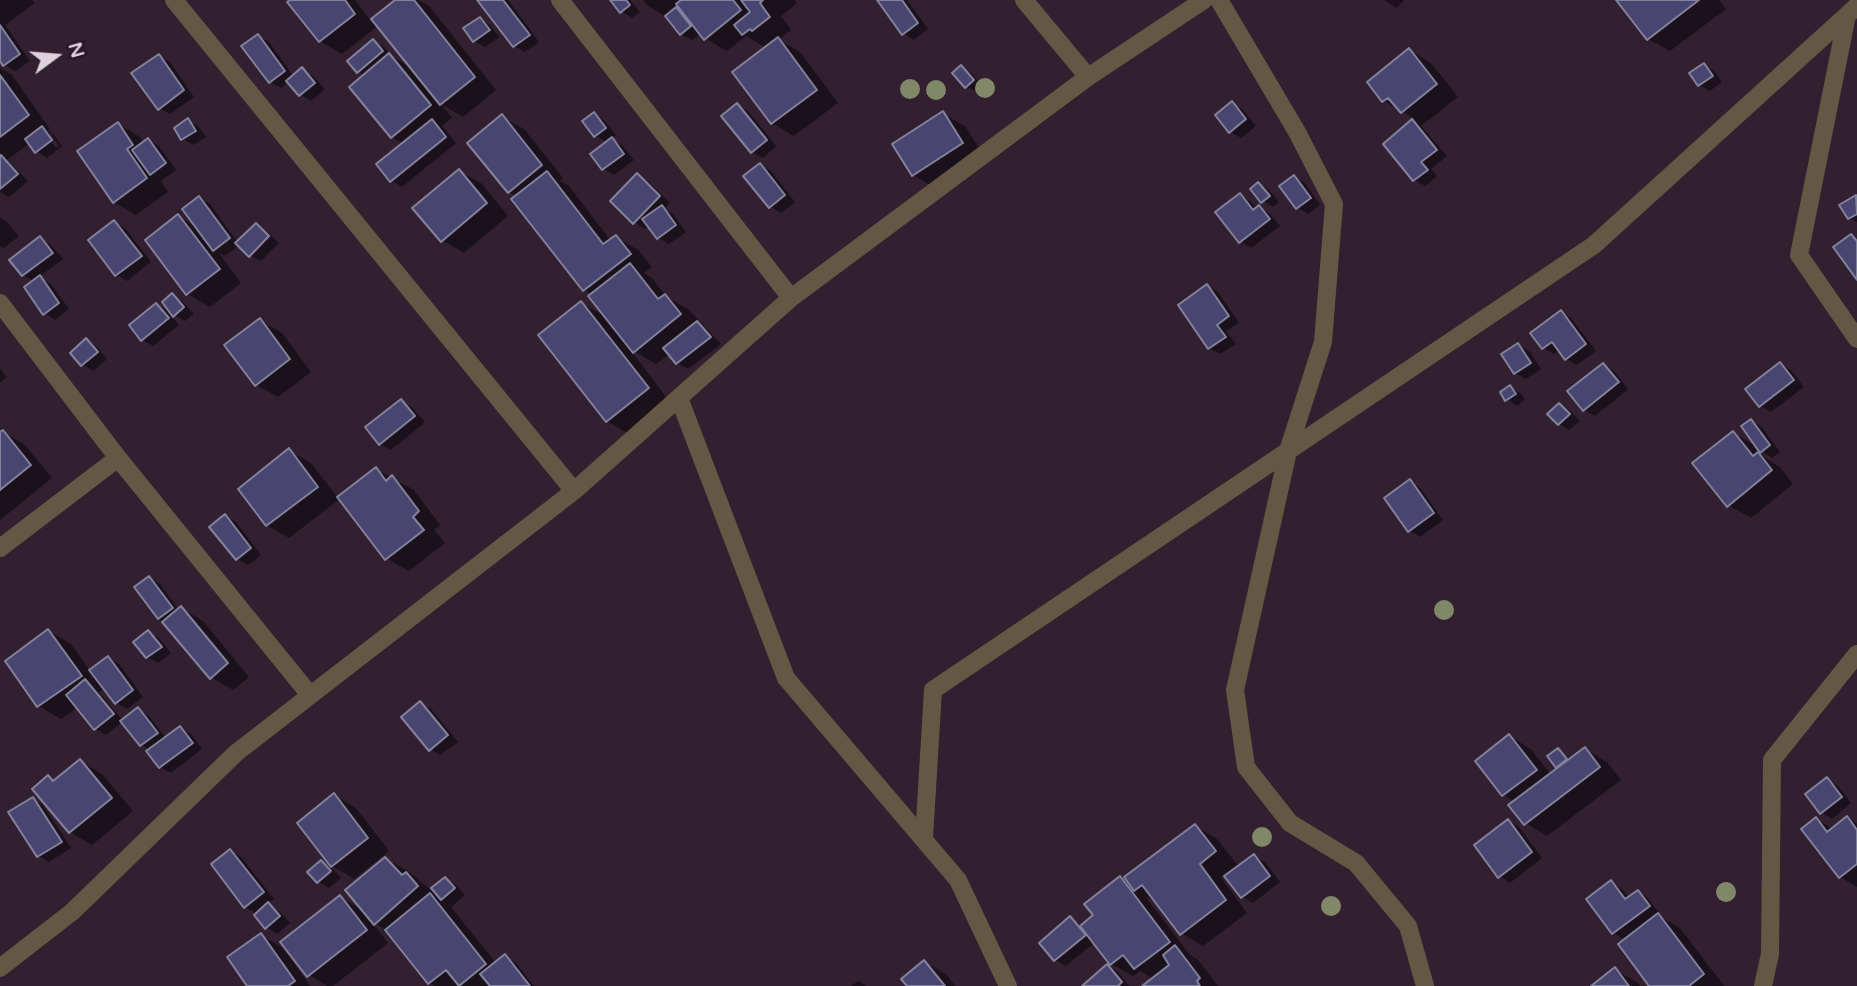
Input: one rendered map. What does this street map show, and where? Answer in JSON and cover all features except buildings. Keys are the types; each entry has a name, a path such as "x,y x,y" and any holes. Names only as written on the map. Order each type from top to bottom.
{"street":[{"path":"174,0 574,491"},
{"path":"560,0 791,298"},
{"path":"1024,0 1088,77"},
{"path":"0,968 72,912 236,753 574,491 791,298 1088,77 1204,0"},
{"path":"1219,0 1297,132 1334,204 1323,342 1288,451 1235,690 1246,767 1290,823 1356,863 1408,926 1426,986"},
{"path":"923,838 933,690 1594,245 1852,11"},
{"path":"1852,11 1800,255 1857,339"},
{"path":"0,303 118,458 310,695"},
{"path":"679,398 786,678 958,880 1008,986"},
{"path":"0,548 118,458"},
{"path":"1763,986 1770,954 1772,760 1857,654"}]}
